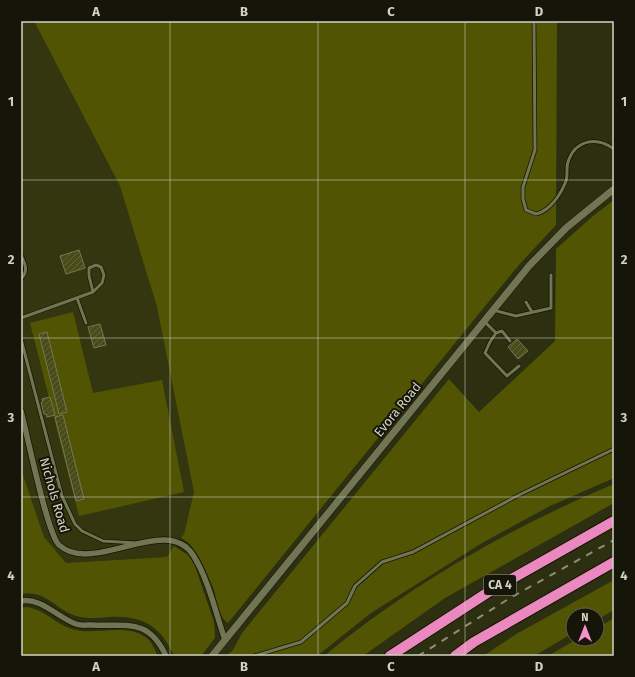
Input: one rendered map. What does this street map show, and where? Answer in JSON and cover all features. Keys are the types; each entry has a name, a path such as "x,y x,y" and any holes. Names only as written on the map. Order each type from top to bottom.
{"highway":[{"name":"CA 4","path":"390,656 487,593 614,521"},
{"path":"455,656 474,642 614,562"}],"street":[{"name":"Evora Road","path":"212,656 493,310 556,237 581,214 614,189"},
{"name":"Nichols Road","path":"21,411 47,517 58,544 67,550 90,554 155,540 175,542 186,547 193,554 203,576 225,640"},
{"path":"21,601 26,600 39,604 76,624 132,626 148,632 158,641 166,656"}],"lane":[{"path":"534,21 535,150 523,187 523,199 526,210 536,214 544,212 555,200 566,180 567,164 573,150 583,142 593,141 603,143 614,149"},
{"path":"21,256 26,267 26,275 21,280"},
{"path":"21,318 93,292 102,283 104,276 101,267 96,265 89,268 89,276 93,292"},
{"path":"493,310 516,316 551,308 551,275"},
{"path":"77,298 86,322"},
{"path":"526,302 532,312"},
{"path":"484,321 496,333"},
{"path":"510,341 502,331 496,333 485,353 507,376 519,366"},
{"path":"21,339 62,496 75,524 82,531 103,541 126,541 139,544"},
{"path":"254,656 301,642 347,603 355,586 382,562 413,552 514,497 614,449"}],"shaded area":[{"path":"21,21 34,21 120,186 157,307 194,492 184,534 167,557 66,563 44,537 21,469"},
{"path":"34,21 557,21 556,225 518,266 228,623 220,612 213,587 200,560 192,546 181,538 184,534 194,492 157,307 120,186"},
{"path":"614,200 614,478 550,506 482,543 371,613 317,656 226,656 233,650 242,633 449,379 479,412 555,341 556,249 593,216"},
{"path":"73,312 93,393 162,380 184,492 79,516 30,323"},
{"path":"21,469 44,537 66,563 167,557 174,546 188,555 195,566 214,622 215,638 201,656 174,656 163,637 149,624 141,621 121,617 80,617 69,613 37,594 21,594"},
{"path":"614,484 614,503 445,598 363,656 324,656 392,605 463,559 537,519"},
{"path":"614,580 614,610 605,615 605,607 565,607"},
{"path":"26,607 38,610 63,625 79,631 121,630 140,634 149,640 158,656 21,656 21,608"},
{"path":"565,607 565,638 534,656 483,656 518,633"},
{"path":"614,618 614,656 548,656 565,646 605,647 605,623"}],"building":[{"path":"79,250 85,268 66,274 60,256"},
{"path":"100,324 106,345 94,348 88,327"},
{"path":"47,332 67,412 59,414 39,334"},
{"path":"517,339 528,351 518,359 508,347"},
{"path":"50,397 55,415 47,417 46,414 44,414 41,403 43,402 42,399"},
{"path":"63,415 84,499 76,501 55,417"}],"railway":[{"path":"418,656 510,598 614,540"}]}
